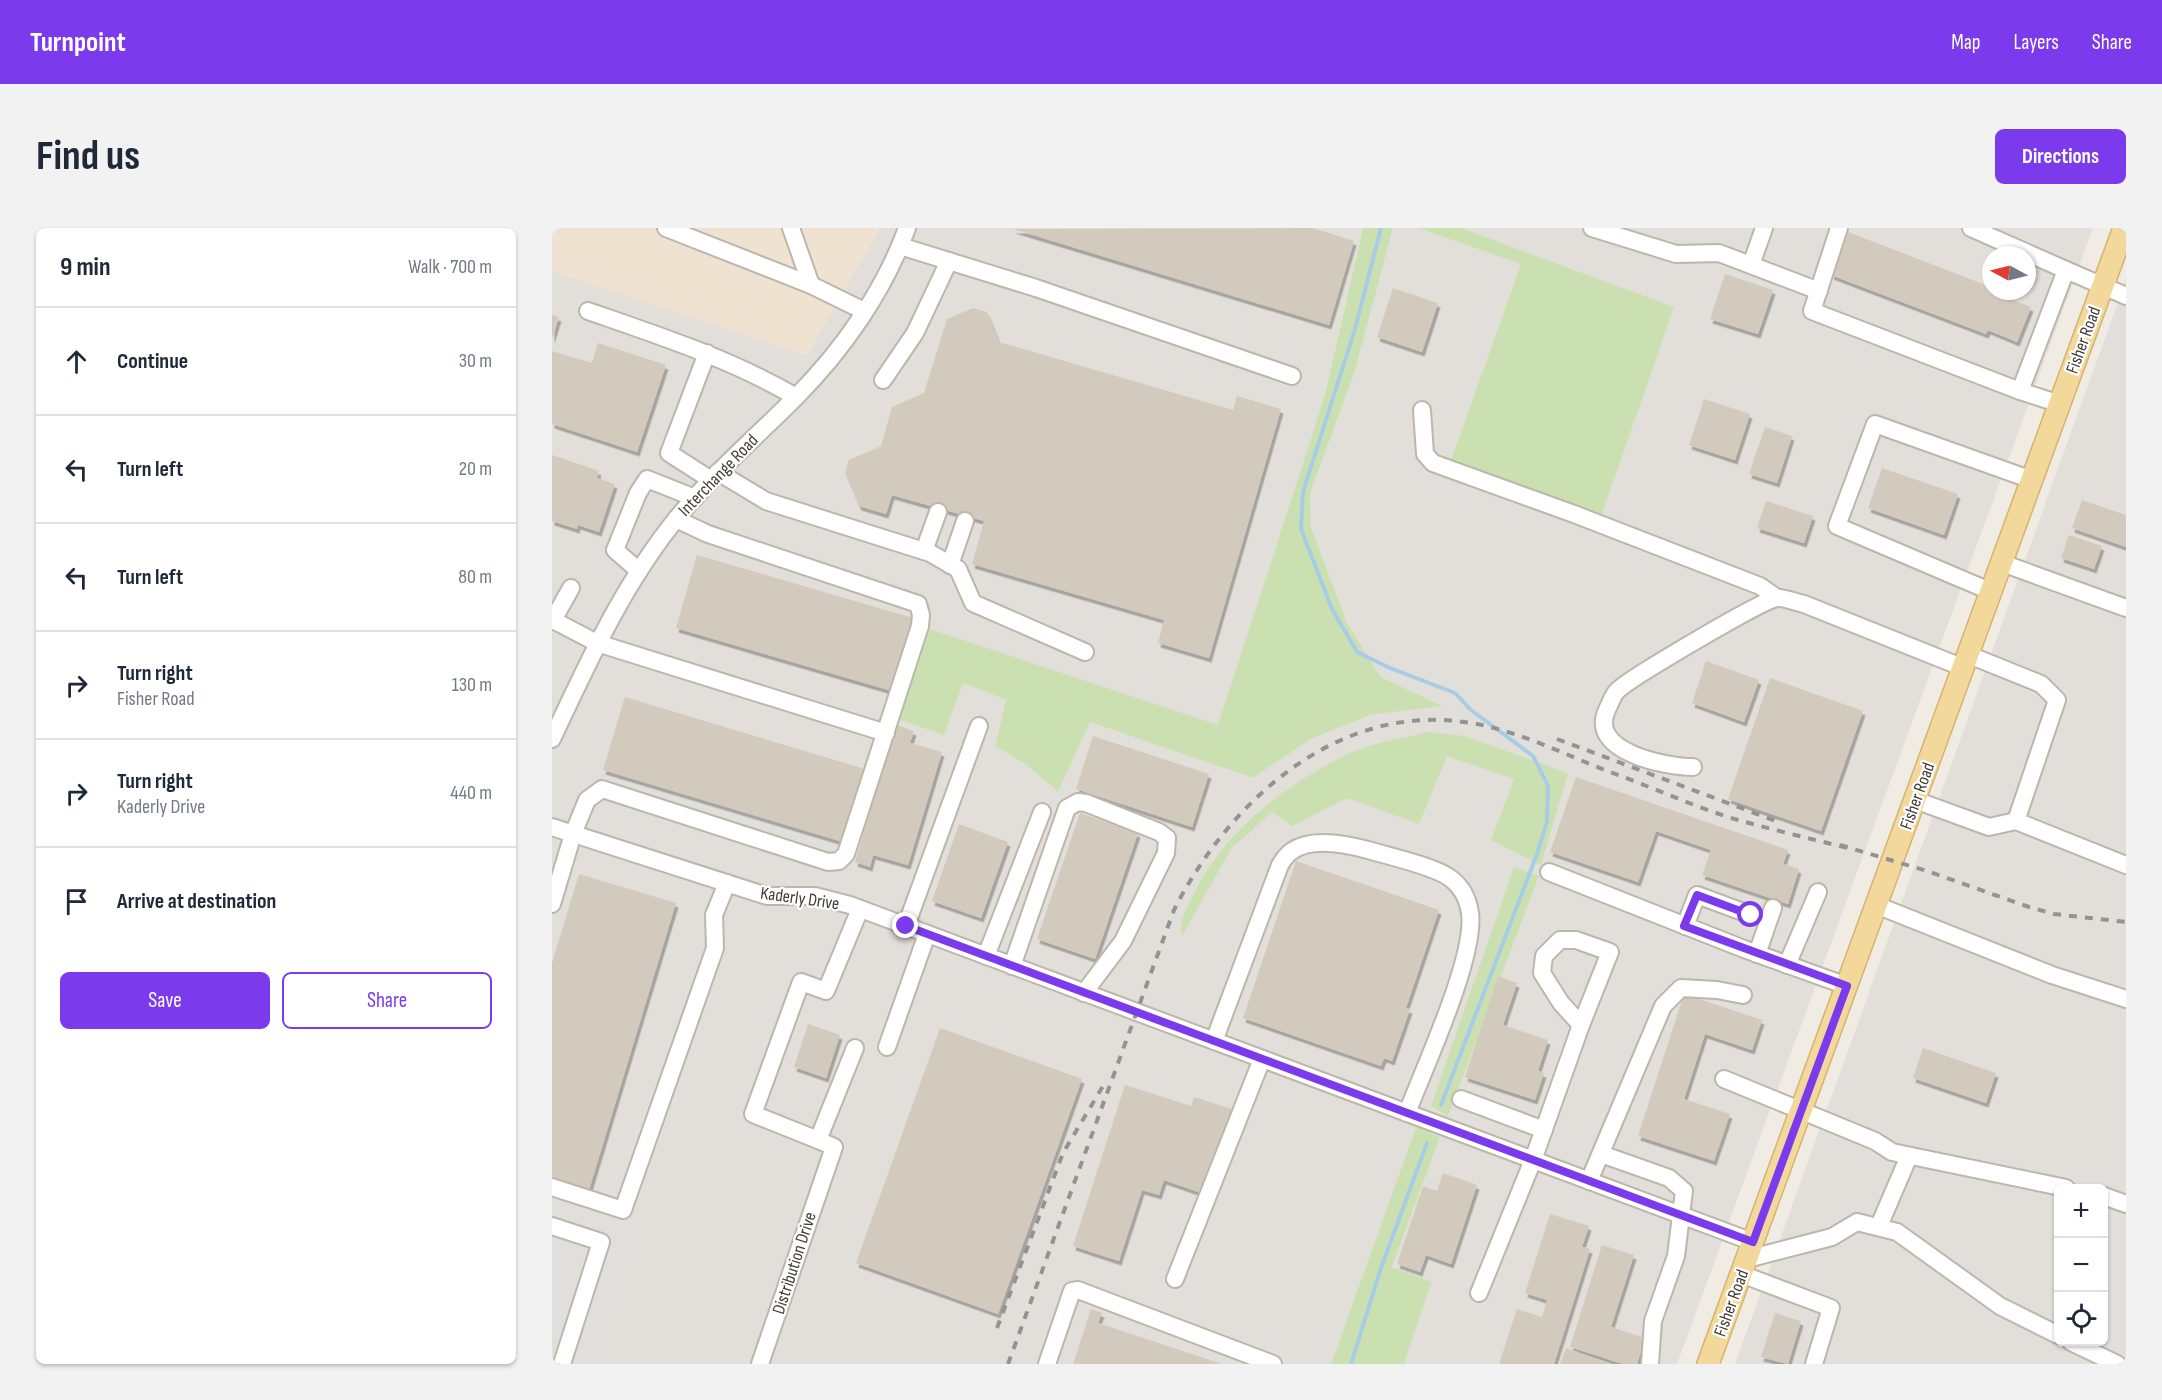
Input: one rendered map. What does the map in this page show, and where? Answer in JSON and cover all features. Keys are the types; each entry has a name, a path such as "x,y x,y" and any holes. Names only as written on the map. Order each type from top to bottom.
{"main road":[{"name":"Fisher Road","path":"1708,1364 2124,228"}],"street":[{"path":"666,228 811,285 864,311"},
{"path":"791,228 811,285"},
{"name":"Interchange Road","path":"552,739 597,643 639,571 676,519 714,476 796,397 831,357 893,266 907,228"},
{"path":"1592,228 1676,254 1719,253 1819,291"},
{"path":"1751,265 1764,228"},
{"path":"1839,228 1812,311 2020,391 2060,404"},
{"path":"1971,228 2126,296"},
{"path":"900,246 1036,288 1292,376"},
{"path":"883,380 915,333 949,261"},
{"path":"2020,391 2066,270"},
{"path":"588,311 707,353 760,376 796,397"},
{"path":"707,353 669,453 766,501 924,551 950,565 963,577 973,603 1085,652"},
{"path":"1422,410 1425,454 1433,463 1574,513 1760,586 1777,598 1804,604 1966,661 2041,684 2056,700 2016,821"},
{"path":"1992,592 1837,526 1875,424 2032,480"},
{"path":"639,571 615,550 638,493 648,479 695,498"},
{"path":"924,551 938,512"},
{"path":"552,904 573,834 587,800 602,789 828,862 838,861 846,854 886,733 920,626 921,615 918,604 708,534 676,519"},
{"path":"950,565 965,521"},
{"path":"2002,563 2126,608"},
{"path":"571,588 552,620 597,643 886,733"},
{"path":"1693,767 1670,767 1645,760 1619,747 1607,734 1605,715 1616,691 1752,609 1777,598"},
{"path":"906,926 979,726"},
{"path":"1915,800 1989,827 2016,821 2126,865"},
{"path":"1012,966 1067,808 1078,802 1086,803 1159,832 1167,838 1166,853 1123,941 1084,993"},
{"path":"986,956 1042,812"},
{"name":"Kaderly Drive","path":"552,827 767,896 815,896 860,909 1681,1215 1747,1259 1832,1308 1814,1364"},
{"path":"1214,1041 1280,865 1292,851 1308,844 1359,847 1450,877 1466,895 1470,914 1468,940 1461,971 1407,1113"},
{"path":"1549,872 1757,954 1847,986"},
{"path":"552,1187 623,1210 716,948 714,915 727,883"},
{"path":"1787,965 1818,892"},
{"path":"1684,926 1697,895 1751,915"},
{"path":"1876,905 2052,975 2126,999"},
{"path":"1757,954 1773,908"},
{"path":"855,1048 818,1140 753,1114 801,982 826,991 860,909"},
{"path":"887,1047 927,934"},
{"path":"1479,1293 1533,1160 1581,1025 1610,952 1576,940 1560,940 1544,956 1542,973 1561,1003 1581,1025"},
{"path":"1589,1181 1663,1006 1681,988 1717,990 1743,996"},
{"path":"1174,1279 1262,1059"},
{"path":"1724,1079 1875,1140 1892,1152 2054,1186"},
{"path":"1461,1099 1544,1130"},
{"name":"Distribution Drive","path":"760,1364 834,1147 818,1140"},
{"path":"1601,1154 1669,1178 1684,1191 1676,1256 1653,1321 1650,1364"},
{"path":"1879,1226 1909,1156"},
{"path":"2108,1198 2126,1204"},
{"path":"1747,1259 1832,1238 1857,1222 1879,1226 1897,1232 2000,1306 2054,1333"},
{"path":"552,1226 601,1242 562,1364"},
{"path":"1047,1364 1072,1291 1078,1290 1273,1364"},
{"path":"2082,1346 2117,1364"}],"shaded area":[{"path":"552,228 880,228 807,355 552,271"},
{"path":"880,228 1363,228 1325,395 1218,726 930,629 962,683 1006,700 995,746 1027,765 1058,792 1090,722 1253,778 1311,739 1370,715 1440,706 1381,677 1347,623 1311,527 1310,494 1355,371 1393,228 1418,228 1521,264 1451,460 1673,307 1461,228 2093,228 1677,1364 1404,1364 1432,1282 1392,1267 1440,1137 1416,1127 1331,1364 552,1364 552,271 807,355"},
{"path":"2126,280 2126,1364 1735,1364"},
{"path":"603,770 829,838 824,865 782,852 776,862 594,802"},
{"path":"552,1205 635,1233 592,1364 552,1364"}],"green space":[{"path":"1363,228 1393,228 1355,371 1310,494 1311,527 1347,623 1381,677 1442,706 1370,715 1311,739 1253,778 1090,722 1058,792 1027,765 995,746 1006,700 963,683 944,735 898,719 930,629 1218,725 1325,395"},
{"path":"1418,228 1461,228 1674,307 1602,514 1451,460 1521,264"},
{"path":"1428,732 1464,736 1568,773 1541,865 1491,840 1514,779 1447,756 1419,824 1347,798 1292,826 1272,812 1231,849 1182,936 1183,917 1204,875 1236,833 1276,798 1321,768 1353,752"},
{"path":"1514,867 1539,876 1448,1116 1431,1106"},
{"path":"1416,1127 1440,1137 1392,1267 1432,1282 1404,1364 1331,1364"}],"building":[{"path":"1313,228 1354,241 1329,325 1013,229"},
{"path":"1848,232 1982,284 1982,300 2013,300 2031,307 2017,342 1988,330 1986,334 1831,275"},
{"path":"1725,274 1773,290 1758,334 1710,319"},
{"path":"1393,288 1438,303 1422,352 1377,337"},
{"path":"973,308 987,312 999,342 1233,410 1237,396 1281,409 1209,658 1158,643 1164,620 972,564 984,521 892,495 886,514 859,506 845,473 849,460 881,446 892,407 924,393 947,319"},
{"path":"552,315 559,317 552,339"},
{"path":"598,343 666,365 637,452 552,424 552,351 592,363"},
{"path":"1704,399 1750,414 1735,460 1689,445"},
{"path":"1765,427 1792,436 1777,483 1749,474"},
{"path":"552,455 599,471 597,478 615,484 599,532 578,525 577,529 552,521"},
{"path":"1882,468 1958,494 1944,535 1868,508"},
{"path":"2082,500 2126,515 2126,547 2072,528"},
{"path":"1766,501 1813,516 1804,543 1757,528"},
{"path":"2069,535 2102,546 2094,569 2061,558"},
{"path":"697,555 913,618 892,691 676,628"},
{"path":"1706,661 1759,680 1744,722 1692,703"},
{"path":"1770,678 1863,711 1821,831 1728,799"},
{"path":"625,697 865,769 843,842 603,770"},
{"path":"896,725 914,731 910,743 942,752 908,865 873,855 870,867 855,862"},
{"path":"1093,736 1209,774 1192,827 1076,789"},
{"path":"1576,777 1788,850 1783,864 1799,869 1788,904 1702,875 1711,850 1656,831 1638,882 1550,852"},
{"path":"1080,813 1138,833 1095,959 1037,939"},
{"path":"959,824 1008,842 981,918 932,901"},
{"path":"1296,861 1439,910 1406,1008 1410,1009 1392,1061 1384,1058 1381,1066 1243,1018"},
{"path":"579,874 676,903 589,1190 552,1178 552,963"},
{"path":"1498,976 1517,983 1503,1025 1548,1040 1538,1071 1544,1073 1535,1100 1465,1077"},
{"path":"1684,994 1762,1020 1752,1050 1705,1034 1684,1099 1730,1114 1714,1161 1638,1136"},
{"path":"808,1024 840,1035 826,1078 794,1067"},
{"path":"940,1028 1082,1079 998,1314 856,1263"},
{"path":"1923,1048 1996,1073 1986,1103 1913,1078"},
{"path":"1125,1085 1191,1106 1194,1097 1232,1109 1204,1194 1164,1180 1159,1195 1142,1190 1119,1261 1073,1246"},
{"path":"1443,1173 1477,1185 1451,1264 1426,1255 1420,1272 1397,1264 1423,1186 1437,1191"},
{"path":"1550,1214 1589,1226 1582,1247 1590,1249 1554,1364 1499,1364 1517,1309 1542,1317 1547,1300 1525,1293"},
{"path":"1602,1245 1634,1255 1611,1327 1645,1338 1637,1364 1623,1364 1570,1347"},
{"path":"1091,1309 1102,1313 1098,1323 1222,1364 1073,1364"},
{"path":"1775,1313 1801,1321 1788,1364 1761,1357"},
{"path":"1566,1348 1611,1364 1560,1364"}],"waterway":[{"path":"1381,228 1355,329 1303,492 1301,529 1332,609 1357,652 1390,668 1455,693 1471,710 1533,756 1548,786 1547,822 1537,854 1441,1105"},
{"path":"1351,1364 1381,1268 1427,1143"}],"railway":[{"path":"1008,1364 1174,910 1197,870 1224,833 1255,799 1291,769 1330,745 1372,729 1417,721 1464,722 1482,725 1538,742 1722,815 1848,848"},
{"path":"1557,739 1781,823"},
{"path":"1840,845 1927,871 2054,914 2126,922"},
{"path":"997,1328 1063,1153 1103,1086"}],"route":[{"path":"906,926 1753,1242 1847,986 1684,926 1697,895 1751,915"}]}
